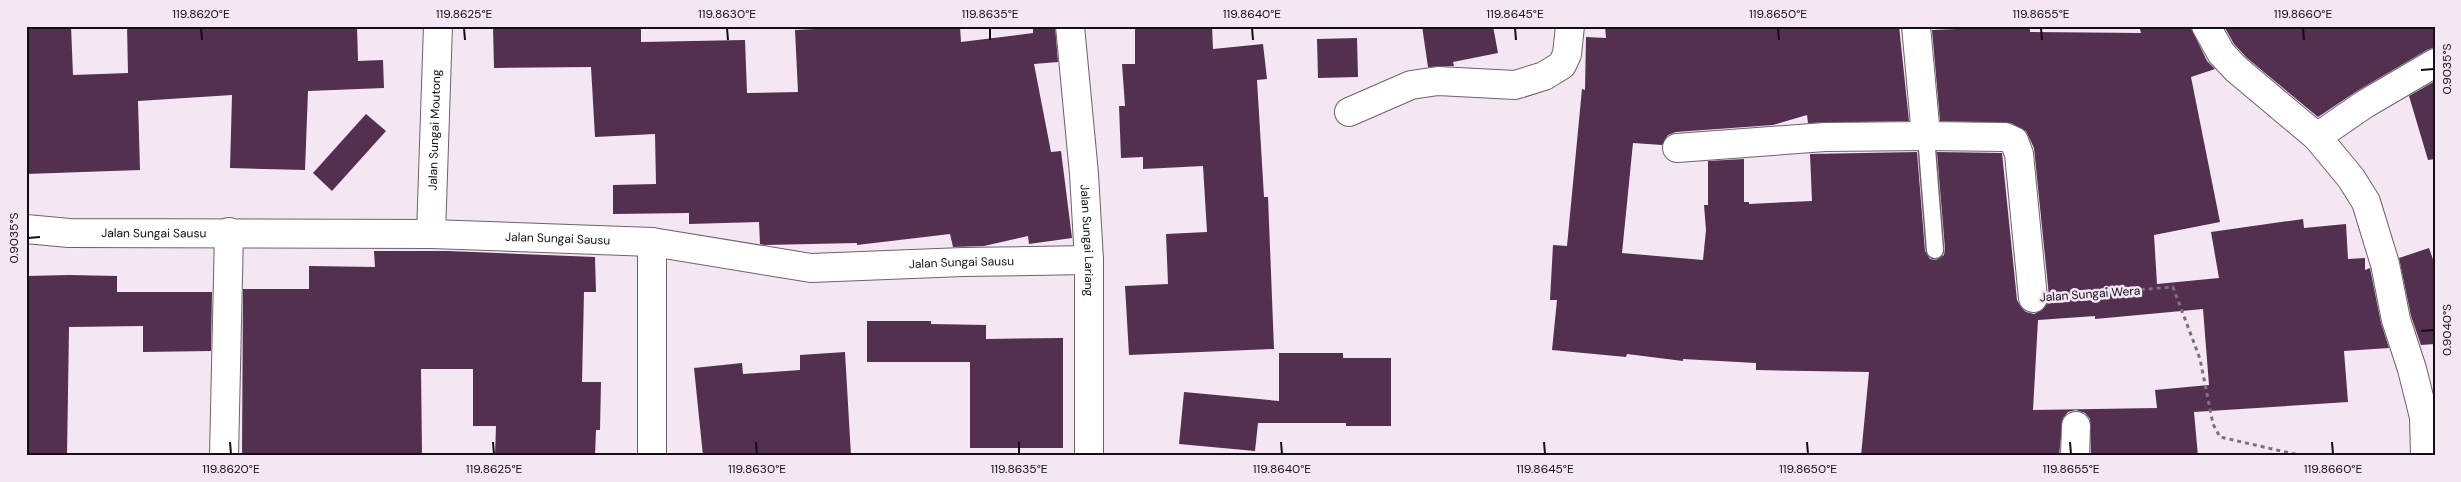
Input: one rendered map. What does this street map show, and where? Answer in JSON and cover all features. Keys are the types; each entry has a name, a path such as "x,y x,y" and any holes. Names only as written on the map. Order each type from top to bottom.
{"street":[{"name":"Jalan Sungai Moutong","path":"431,234 438,26"},
{"name":"Jalan Sungai Lariang","path":"1070,26 1084,174 1089,260 1089,456"},
{"path":"1349,112 1411,86 1453,81 1490,85 1515,85 1544,76 1562,66 1567,54 1570,26"},
{"path":"1677,148 1825,137 1926,136 1916,26"},
{"path":"2206,26 2221,53 2236,69 2318,137 2351,178 2366,202 2375,229 2396,320 2412,370 2424,417 2425,456"},
{"path":"2318,137 2365,104 2435,63"},
{"name":"Jalan Sungai Wera","path":"1926,136 2005,137 2014,141 2019,154 2033,298"},
{"name":"Jalan Sungai Sausu","path":"26,229 69,232 431,234 652,242 811,268 963,262 1089,260"},
{"path":"224,456 229,232"},
{"path":"652,242 652,456"},
{"path":"2075,456 2076,426"}],"lane":[{"path":"1926,136 1935,250"}],"path":[{"name":"Jalan Sungai Wera","path":"2033,298 2173,288 2200,359 2213,424 2220,437 2302,456"}],"building":[{"path":"26,26 71,26 73,75 128,73 127,26 357,26 358,61 383,60 384,88 308,91 305,170 230,168 232,95 138,101 140,170 26,174"},
{"path":"493,26 641,26 641,42 745,40 747,93 798,92 795,30 874,26 960,26 961,42 1033,33 1033,26 1055,26 1058,62 1034,64 1051,152 1061,151 1072,238 1029,244 1028,236 984,246 953,247 950,234 857,245 857,243 765,245 760,244 759,222 689,224 689,213 613,214 613,185 656,184 655,134 595,137 591,67 494,68"},
{"path":"1135,26 1212,26 1213,49 1263,44 1267,79 1257,80 1264,197 1268,197 1274,349 1129,355 1125,286 1168,284 1166,234 1207,232 1203,166 1143,169 1143,157 1121,158 1119,106 1125,106 1122,64 1135,64"},
{"path":"1422,26 1493,26 1498,53 1453,62 1454,66 1428,67"},
{"path":"1605,26 1899,26 1909,121 1808,123 1807,115 1773,125 1676,132 1668,135 1662,145 1633,143 1622,253 1703,260 1706,230 1704,205 1708,205 1708,161 1744,159 1744,202 1749,202 1749,204 1812,201 1810,154 1917,152 1925,251 1930,259 1936,260 1944,255 1945,249 1937,152 2002,153 2017,300 2026,312 2034,314 2042,310 2047,304 2049,296 2034,148 2026,131 2011,123 1940,121 1932,30 2030,26 2030,32 2141,33 2139,26 2190,26 2207,61 2215,69 2191,77 2220,222 2154,235 2157,284 2219,278 2211,232 2303,219 2304,228 2346,224 2348,259 2365,258 2365,270 2370,268 2381,323 2389,348 2344,351 2348,402 2194,412 2198,456 2091,456 2090,419 2085,413 2076,410 2068,412 2063,418 2059,456 1861,456 1869,372 1756,370 1756,363 1683,359 1683,361 1627,354 1626,357 1552,350 1557,300 1550,300 1553,245 1567,246 1582,89 1585,90 1586,37 1606,38","holes":["2203,309 2209,385 2155,390 2157,408 2033,410 2038,320 2095,316 2095,319"]},
{"path":"2224,26 2435,26 2435,47 2357,91 2318,117 2247,58 2234,44"},
{"path":"1357,38 1358,77 1318,78 1317,39"},
{"path":"2435,81 2435,159 2428,160 2409,96"},
{"path":"366,114 386,131 332,191 313,173"},
{"path":"2429,248 2435,265 2435,344 2421,345 2411,316 2399,258"},
{"path":"374,251 448,251 595,257 596,292 584,292 582,382 601,382 600,430 596,430 595,456 495,456 496,426 473,426 473,369 421,369 422,454 242,456 243,289 309,289 309,266 375,267"},
{"path":"26,276 117,276 117,292 212,292 211,351 143,352 143,326 69,327 67,456 26,456"},
{"path":"867,321 931,321 931,324 986,325 986,339 1063,338 1063,448 970,448 970,362 867,362"},
{"path":"845,352 851,456 703,456 694,368 742,363 743,374 800,370 800,355"},
{"path":"1279,353 1343,353 1343,358 1391,358 1391,426 1346,426 1346,423 1258,423 1255,451 1179,444 1184,392 1279,401"}]}
